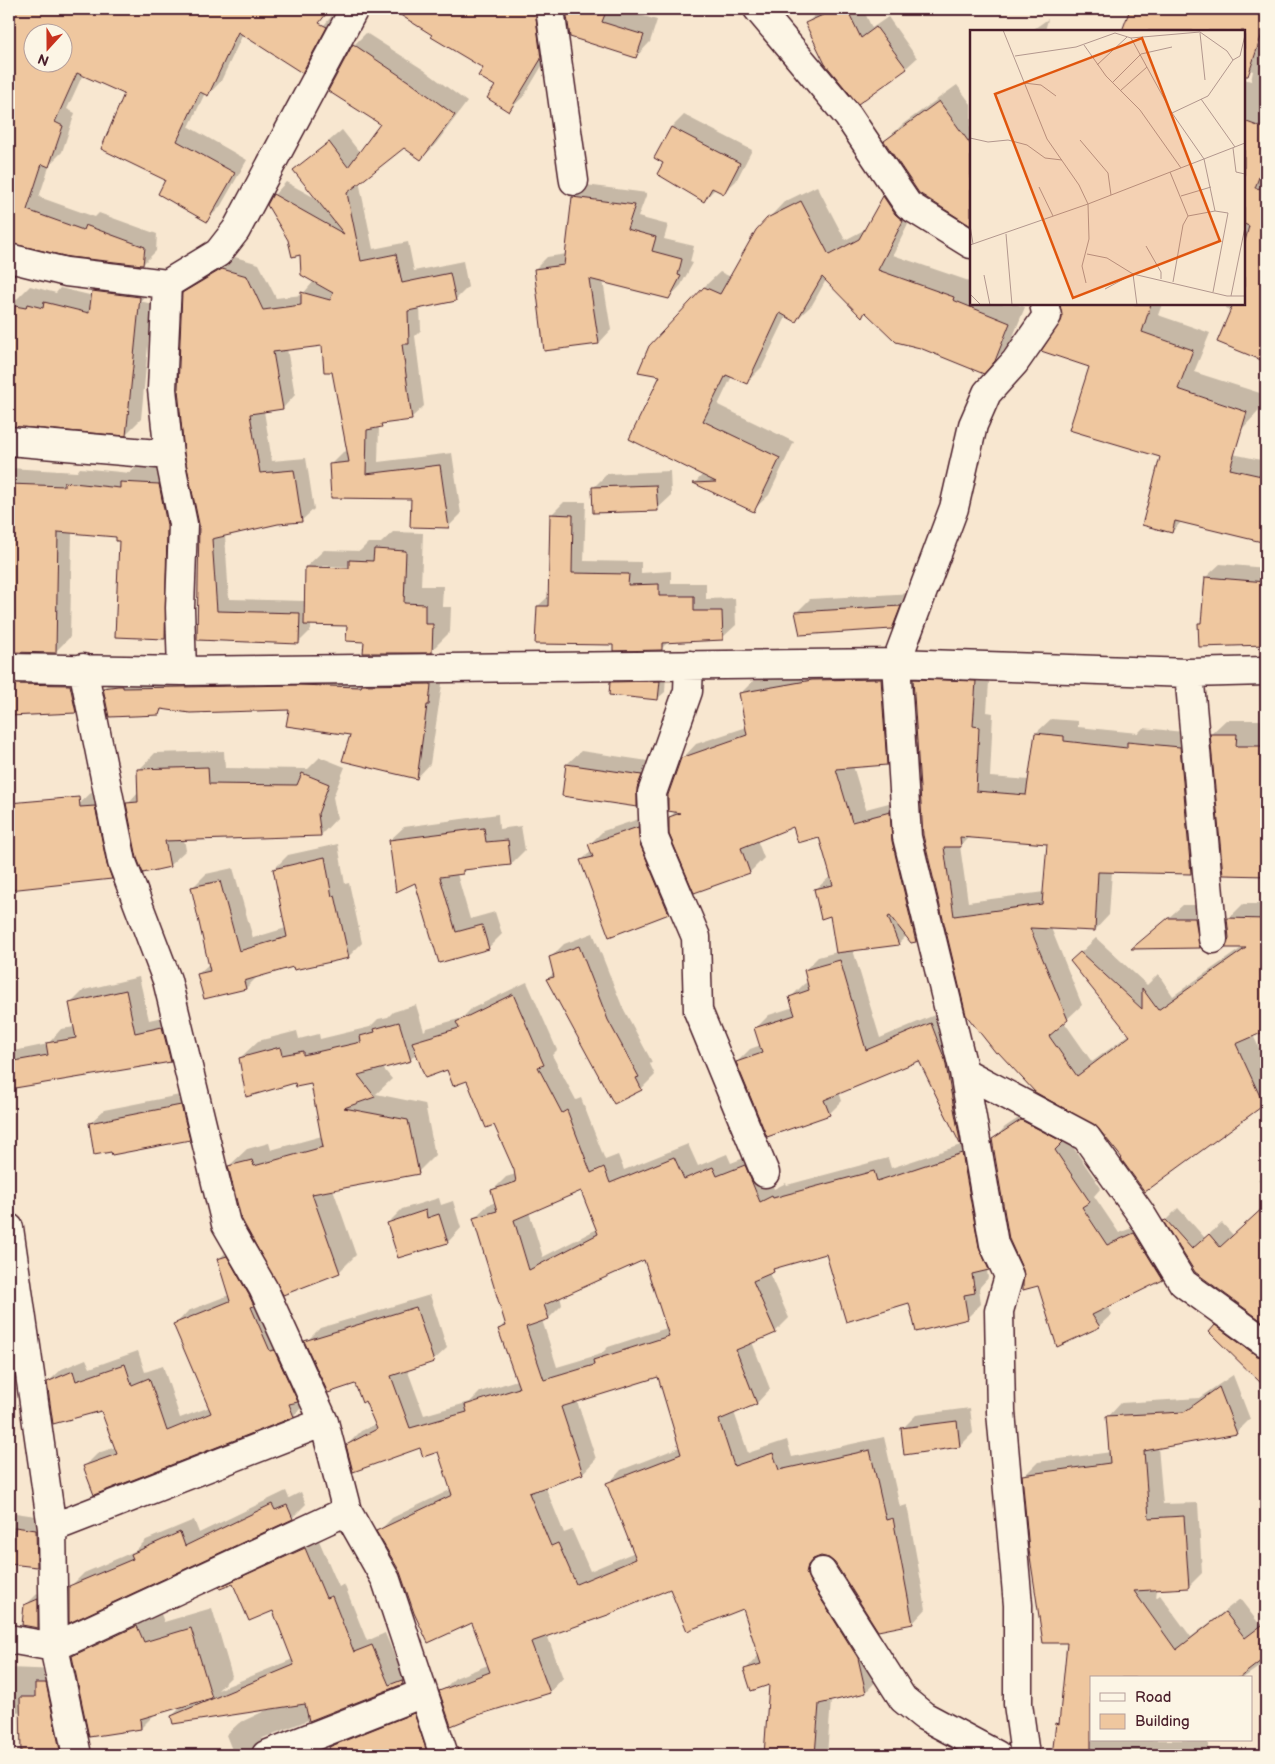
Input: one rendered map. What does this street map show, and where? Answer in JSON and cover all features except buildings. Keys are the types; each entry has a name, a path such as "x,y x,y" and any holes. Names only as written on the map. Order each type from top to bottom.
{"street":[{"path":"9,258 66,272 167,284 218,253 236,230 354,9"},
{"path":"550,9 574,182"},
{"path":"758,9 848,116 908,205 970,243"},
{"path":"167,284 162,389 169,455 183,524 180,608 182,671"},
{"path":"1025,1755 1018,1704 1018,1605 1001,1412 1000,1311 1009,1276 994,1244 964,1072 907,837 896,663 954,508 973,425 987,393 1015,362 1048,316 1044,305"},
{"path":"9,441 169,455"},
{"path":"9,668 182,671 896,663 1189,673 1266,671"},
{"path":"689,665 688,691 652,793 654,838 696,937 698,1011 765,1173"},
{"path":"83,668 122,862 167,980 226,1224 263,1288 324,1422 347,1511 386,1580 444,1755"},
{"path":"1189,673 1213,939"},
{"path":"964,1072 1086,1137 1140,1214 1183,1283 1266,1343"},
{"path":"9,1228 52,1528 54,1647 76,1755"},
{"path":"52,1528 324,1422"},
{"path":"9,1639 54,1647 347,1511"},
{"path":"822,1572 903,1698 924,1716 997,1755"},
{"path":"266,1755 423,1693"}]}
